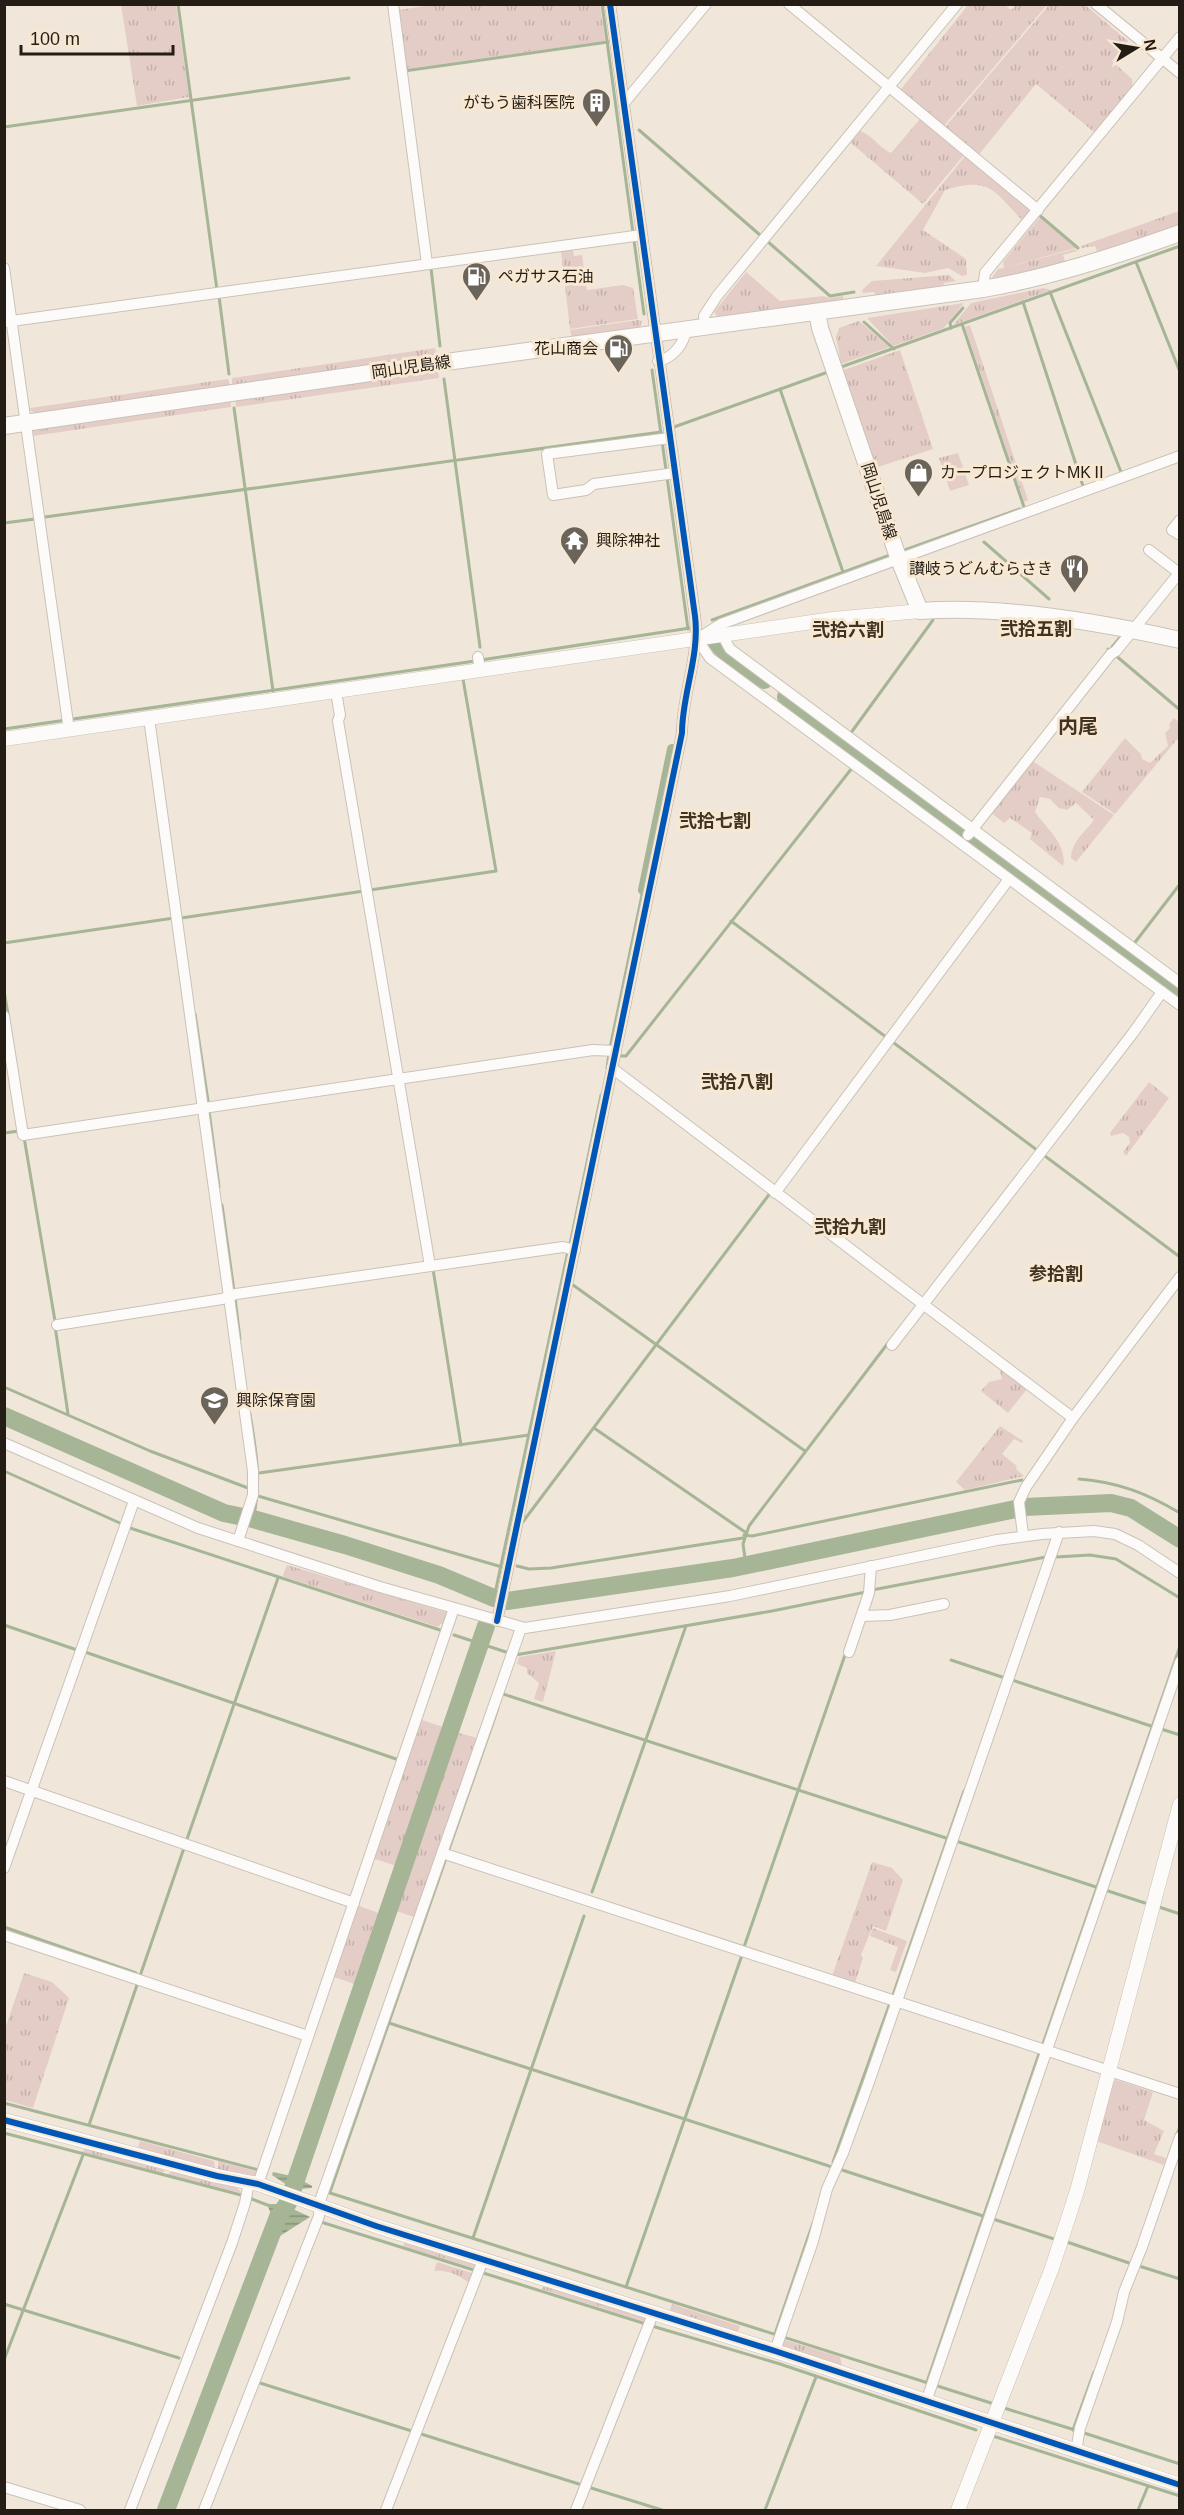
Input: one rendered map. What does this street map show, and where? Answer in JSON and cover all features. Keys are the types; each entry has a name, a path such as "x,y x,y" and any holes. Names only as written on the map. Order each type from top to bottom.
{"main road":[{"name":"岡山児島線","path":"4,426 983,289 1068,271 1179,233"},
{"name":"岡山児島線","path":"817,312 820,328 897,555 920,611"},
{"path":"920,611 996,612 1134,630 1179,640"}],"street":[{"path":"393,4 427,264"},
{"path":"498,1617 570,1249 612,1068 612,1050 682,733 682,718 697,639 696,616 665,438 656,334 637,235 624,103 610,4"},
{"path":"624,103 706,4"},
{"path":"789,4 1038,210"},
{"path":"705,327 704,316 717,296 957,4"},
{"path":"1096,4 1179,73"},
{"path":"983,289 986,273 1179,37"},
{"path":"8,321 637,235"},
{"path":"4,268 8,321 27,422 69,723"},
{"path":"658,361 678,349 686,330"},
{"path":"665,438 547,454 553,495 586,490 594,484 670,473"},
{"path":"697,639 721,624 897,555 1179,456"},
{"path":"1179,520 1172,530 1179,535"},
{"path":"968,833 1112,653 1134,630 1177,571 1149,550"},
{"path":"4,739 69,723 149,718 336,692 479,664 920,611"},
{"path":"697,639 710,658 968,833 1009,879 1046,894 1077,917 1131,948 1179,983"},
{"path":"726,642 730,649 849,737 1077,917 1179,1005"},
{"path":"336,692 340,715 338,721 432,1266"},
{"path":"149,718 254,1480 253,1495 238,1541"},
{"path":"773,1191 890,1040 1009,879"},
{"path":"892,1346 1162,992"},
{"path":"4,1016 23,1135 398,1079 612,1050"},
{"path":"612,1068 1073,1418"},
{"path":"57,1325 432,1266 570,1249"},
{"path":"1023,1535 1020,1508 1026,1487 1073,1418 1179,1277"},
{"path":"4,1443 198,1528 380,1587 454,1608 498,1617 521,1628 730,1596 1023,1535 1094,1531 1115,1534 1138,1545 1179,1573"},
{"path":"4,1868 134,1501"},
{"path":"779,2341 813,2241 827,2189 843,2153 1059,1532"},
{"path":"849,1652 870,1590 871,1566"},
{"path":"862,1616 890,1616 944,1604"},
{"path":"130,2511 308,2036 454,1608"},
{"path":"204,2511 318,2216 322,2196 446,1854 521,1628"},
{"path":"926,2402 1179,1662"},
{"path":"4,1781 352,1902"},
{"path":"957,2511 1052,2268 1077,2191 1179,1804"},
{"path":"446,1854 1179,2094"},
{"path":"4,1935 308,2036"},
{"path":"4,2120 253,2183 291,2195 322,2196 480,2268 650,2321 779,2341 926,2402 1179,2485"},
{"path":"1076,2451 1079,2433 1117,2322 1124,2292 1142,2247 1179,2137"},
{"path":"386,2511 480,2268"},
{"path":"576,2511 650,2321"},
{"path":"4,2487 80,2511"}],"green space":[{"path":"437,4 600,5 605,41 407,69 399,10"},
{"path":"121,5 176,5 189,97 137,106"},
{"path":"968,5 1005,5 1011,10 1016,5 1047,5 942,128 903,94 901,89"},
{"path":"1049,5 1085,5 1128,41 1112,61 1132,79 1133,88 1095,133 1036,84 977,157 944,128"},
{"path":"920,119 964,155 923,204 851,143 860,131 869,135 891,153"},
{"path":"965,156 1031,210 1022,220 996,193 981,186 960,186 945,190 923,230 966,259 967,275 962,276 948,268 925,273 876,266"},
{"path":"1179,211 1179,227 1099,256 1095,246 1081,248 1081,246"},
{"path":"1040,217 1076,248 1007,267 1076,249 1077,251 1063,255 1066,265 991,279 998,269 1004,268 1003,262"},
{"path":"573,250 574,256 582,255 587,290 623,285 633,288 638,319 570,329 561,251"},
{"path":"746,272 780,301 843,296 843,301 718,317 714,312"},
{"path":"949,275 956,281 944,283 943,287 876,296 874,292 862,293 872,281"},
{"path":"1043,288 1051,290 953,325 971,303"},
{"path":"964,303 944,328 893,346 867,318"},
{"path":"642,321 640,327 572,338 570,330"},
{"path":"859,321 890,347 841,364 836,337 839,328"},
{"path":"970,325 1028,500 1024,502 965,327"},
{"path":"435,348 437,357 38,414 30,408 228,379 230,386 232,378"},
{"path":"900,350 933,449 878,467 880,478 878,479 841,371"},
{"path":"438,369 439,378 236,407 235,399 233,399"},
{"path":"231,399 231,407 33,436 34,428"},
{"path":"958,453 969,485 950,491 939,458"},
{"path":"1174,718 1179,722 1179,737 1115,814 1082,792 1125,738 1141,754 1142,759 1150,763 1168,746 1165,733"},
{"path":"1031,760 1114,815 1076,862 1071,858 1074,847 1094,820 1076,803 1067,810 1059,808 1050,799 1040,797 1035,812 1059,844 1064,858 1063,866 1030,839 1032,833 1010,818 1004,823 989,811"},
{"path":"1149,1082 1169,1098 1126,1156 1123,1152 1130,1143 1129,1137 1123,1133 1111,1136 1110,1133"},
{"path":"999,1367 1027,1389 1008,1413 981,1391 989,1382 1002,1379"},
{"path":"1000,1426 1023,1441 1022,1443 1014,1439 1002,1454 1017,1466 1016,1469 1024,1476 965,1490 956,1482"},
{"path":"287,1565 448,1613 444,1624 438,1627 285,1577 283,1575"},
{"path":"556,1651 543,1702 534,1699 539,1683 527,1673 527,1668 517,1664 519,1657"},
{"path":"422,1720 446,1728 399,1867 372,1858"},
{"path":"456,1732 477,1738 414,1917 393,1910"},
{"path":"872,1862 892,1868 903,1880 886,1931 873,1926 861,1955 863,1958 855,1983 832,1976"},
{"path":"357,1905 381,1914 357,1985 331,1976"},
{"path":"873,1928 907,1941 896,1972 890,1970 898,1947 870,1936"},
{"path":"24,1973 52,1982 69,1998 33,2108 5,2100 5,2029"},
{"path":"1116,2080 1153,2092 1144,2120 1164,2131 1154,2154 1166,2158 1164,2165 1096,2141 1112,2081"},
{"path":"140,2141 214,2161 215,2168 213,2170 137,2150"},
{"path":"86,2148 164,2170 163,2174 82,2152"},
{"path":"218,2161 259,2172 257,2177 226,2172 218,2169"},
{"path":"172,2171 238,2188 241,2193 167,2175"},
{"path":"405,2242 475,2263 477,2269 403,2246"},
{"path":"437,2262 472,2273 474,2276 470,2284 454,2274 434,2271"},
{"path":"546,2285 644,2315 646,2322 541,2289"},
{"path":"672,2304 740,2326 737,2334 669,2313"},
{"path":"782,2339 840,2357 843,2369 781,2347"}],"shaded area":[{"path":"273,2172 301,2178 312,2188 299,2189 291,2208 310,2217 272,2241 265,2238 272,2218 268,2206 269,2204 283,2204 287,2185 272,2175"}],"waterway":[{"path":"178,4 217,290"},
{"path":"602,4 644,314"},
{"path":"404,71 608,42"},
{"path":"4,127 349,78"},
{"path":"639,130 760,235"},
{"path":"1038,214 1078,248"},
{"path":"767,241 830,296 854,292"},
{"path":"841,367 1180,246"},
{"path":"1136,262 1180,372"},
{"path":"431,268 440,346"},
{"path":"1050,292 1121,472"},
{"path":"219,296 229,374"},
{"path":"1023,302 1083,486"},
{"path":"951,328 950,323 963,308"},
{"path":"864,322 894,349"},
{"path":"962,324 1024,507"},
{"path":"652,370 661,434"},
{"path":"674,427 828,372"},
{"path":"444,379 480,647"},
{"path":"780,389 843,572"},
{"path":"234,408 273,691"},
{"path":"45,517 661,432"},
{"path":"662,441 688,629"},
{"path":"902,551 1020,509"},
{"path":"4,523 35,519"},
{"path":"984,542 1049,599"},
{"path":"712,620 893,554"},
{"path":"845,741 933,620"},
{"path":"481,660 690,628"},
{"path":"1112,647 1122,635"},
{"path":"716,642 727,654 764,680"},
{"path":"1108,649 1180,710"},
{"path":"4,729 475,661"},
{"path":"370,890 496,871 463,679"},
{"path":"786,697 1180,991"},
{"path":"643,890 672,749"},
{"path":"620,1056 626,1056 852,768"},
{"path":"1133,945 1180,884"},
{"path":"610,1048 643,890"},
{"path":"181,918 364,891"},
{"path":"4,943 174,918"},
{"path":"731,921 1180,1257"},
{"path":"4,991 8,1014"},
{"path":"195,1014 208,1101"},
{"path":"607,1068 609,1054"},
{"path":"570,1244 601,1095"},
{"path":"209,1111 219,1187"},
{"path":"4,1133 19,1131"},
{"path":"24,1137 55,1321"},
{"path":"522,1523 771,1192"},
{"path":"222,1205 234,1291"},
{"path":"494,1598 568,1251"},
{"path":"433,1269 461,1445"},
{"path":"573,1285 805,1451"},
{"path":"235,1298 240,1339"},
{"path":"55,1326 68,1414"},
{"path":"746,1565 743,1544 749,1526 888,1343"},
{"path":"4,1387 150,1451 248,1488"},
{"path":"250,1414 258,1479 253,1519"},
{"path":"4,1416 224,1513 345,1545 439,1575 494,1598 507,1601 733,1568 1025,1507 1111,1503 1131,1508 1180,1539"},
{"path":"594,1428 745,1532"},
{"path":"259,1473 529,1435"},
{"path":"4,1471 122,1524"},
{"path":"1079,1479 1131,1490 1180,1513"},
{"path":"744,1535 752,1536 1022,1480"},
{"path":"258,1496 502,1567"},
{"path":"127,1527 443,1631"},
{"path":"517,1566 529,1569 551,1568 743,1538"},
{"path":"1056,1557 1090,1555 1116,1559 1180,1598"},
{"path":"872,1590 1046,1557"},
{"path":"186,1842 278,1578"},
{"path":"515,1655 772,1611 866,1592"},
{"path":"4,1625 77,1650"},
{"path":"166,2510 278,2217 288,2203 486,1626"},
{"path":"592,1892 686,1626"},
{"path":"454,1635 509,1653"},
{"path":"1043,2044 1180,1646"},
{"path":"85,1652 399,1760"},
{"path":"744,1947 845,1655"},
{"path":"951,1660 1005,1678"},
{"path":"1012,1680 1151,1726"},
{"path":"503,1694 949,1839"},
{"path":"448,1852 498,1708"},
{"path":"1161,1729 1180,1735"},
{"path":"893,1995 964,1791"},
{"path":"956,1841 1096,1887"},
{"path":"140,1976 184,1848"},
{"path":"330,2192 446,1858"},
{"path":"1108,1891 1145,1903"},
{"path":"1159,1907 1180,1914"},
{"path":"473,2238 584,1916"},
{"path":"4,1927 136,1973"},
{"path":"626,2287 742,1955"},
{"path":"89,2125 138,1982"},
{"path":"833,2162 890,2003"},
{"path":"389,2023 832,2167"},
{"path":"927,2382 1040,2051"},
{"path":"4,2103 259,2170"},
{"path":"1176,2136 1180,2127"},
{"path":"4,2133 241,2195"},
{"path":"4,2360 83,2155"},
{"path":"839,2169 983,2216"},
{"path":"327,2192 991,2403"},
{"path":"252,2199 270,2206"},
{"path":"993,2219 1054,2239"},
{"path":"321,2222 646,2324"},
{"path":"775,2334 813,2223"},
{"path":"1067,2242 1132,2264"},
{"path":"1139,2266 1180,2279"},
{"path":"4,2304 179,2358"},
{"path":"652,2326 780,2364 976,2430"},
{"path":"1073,2430 1094,2372"},
{"path":"765,2510 816,2377"},
{"path":"260,2383 582,2485"},
{"path":"1004,2408 1075,2430"},
{"path":"1081,2432 1180,2464"},
{"path":"993,2436 1180,2496"},
{"path":"1138,2510 1148,2486"},
{"path":"588,2487 662,2510"}],"cycle path":[{"path":"497,1621 682,733 695,646 695,616 610,4"},
{"path":"4,2120 217,2176 258,2184 376,2226 775,2351 1180,2485"}],"place":[{"name":"がもう歯科医院","path":"596,128"},
{"name":"ペガサス石油","path":"477,302"},
{"name":"花山商会","path":"619,374"},
{"name":"カープロジェクトMKⅡ","path":"919,498"},
{"name":"興除神社","path":"575,566"},
{"name":"讃岐うどんむらさき","path":"1074,594"},
{"name":"興除保育園","path":"215,1426"}],"district":[{"name":"弐拾五割","path":"1036,629"},
{"name":"弐拾六割","path":"848,630"},
{"name":"内尾","path":"1078,726"},
{"name":"弐拾七割","path":"715,821"},
{"name":"弐拾八割","path":"737,1082"},
{"name":"弐拾九割","path":"850,1227"},
{"name":"参拾割","path":"1056,1274"}]}
